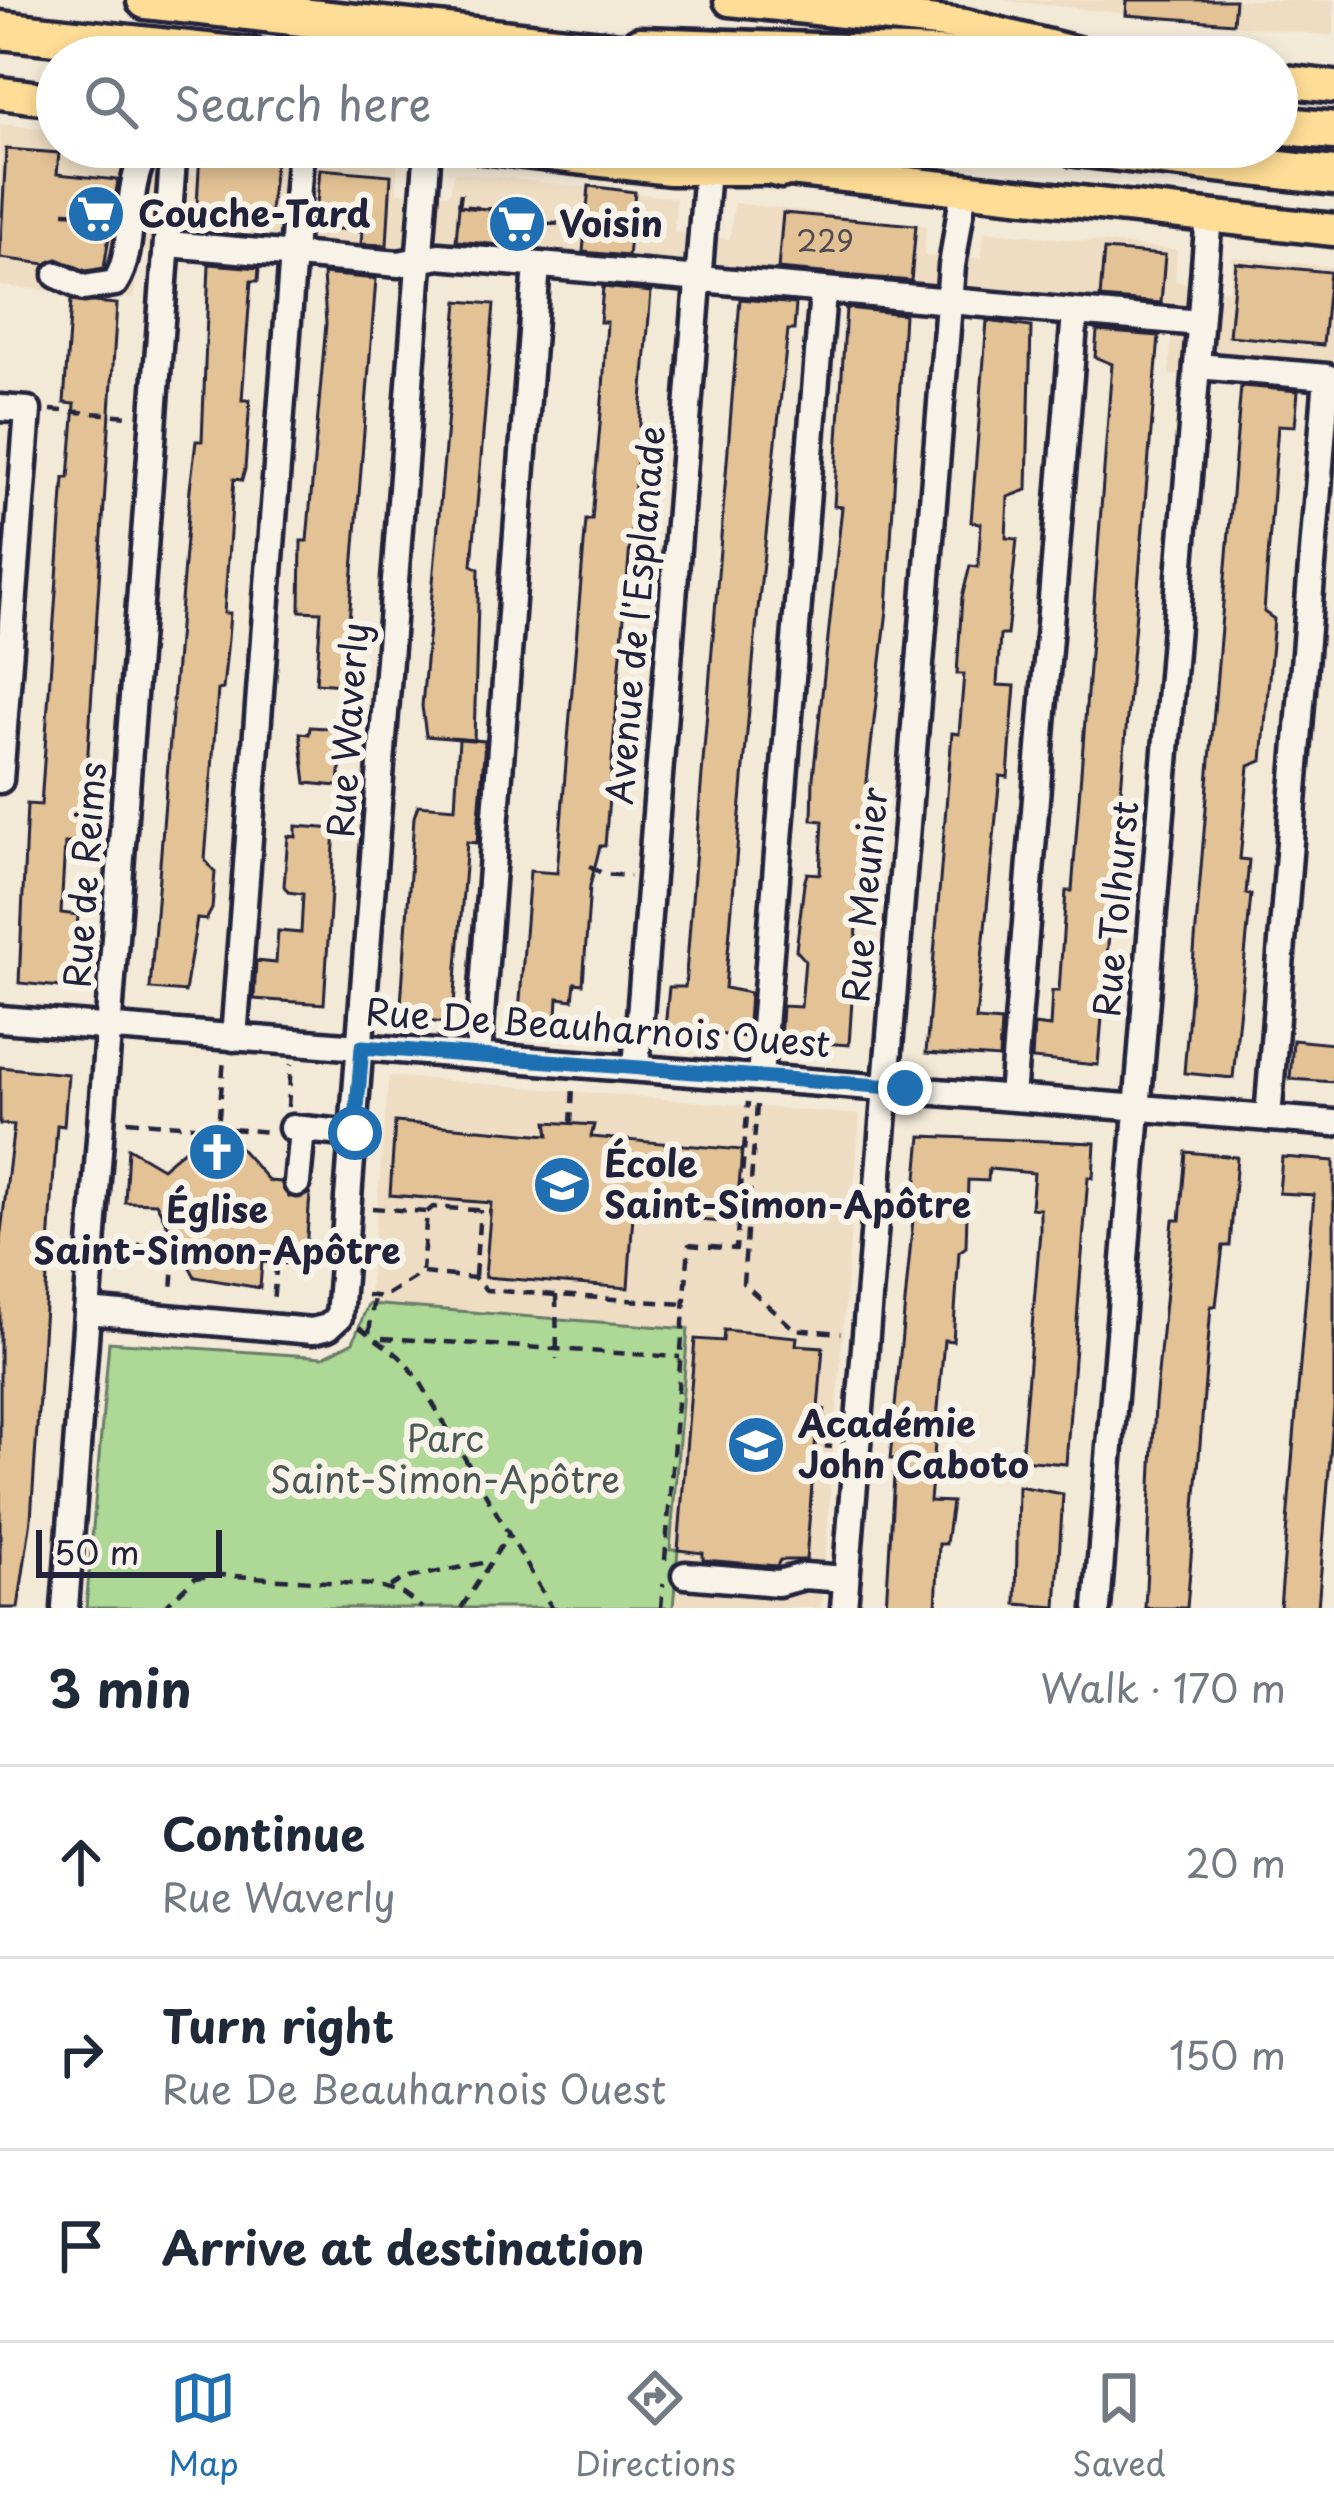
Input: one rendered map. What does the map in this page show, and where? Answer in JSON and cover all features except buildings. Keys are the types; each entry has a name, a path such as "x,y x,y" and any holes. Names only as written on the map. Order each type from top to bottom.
{"highway":[{"path":"146,0 478,36"},
{"path":"0,30 56,36"},
{"path":"1298,127 1334,131"},
{"path":"768,168 781,170"},
{"path":"1263,168 1334,176"}],"main road":[{"path":"730,0 965,25 1009,36"},
{"path":"1298,83 1334,87"},
{"path":"0,93 36,97"},
{"path":"781,170 1334,230"}],"street":[{"path":"58,275 84,288 115,283 123,268 131,188 140,168"},
{"name":"Rue de Reims","path":"64,1608 172,168"},
{"path":"229,1048 299,168"},
{"name":"Rue Waverly","path":"349,1322 355,1133 426,168"},
{"name":"Avenue de l'Esplanade","path":"636,1067 699,280 704,168"},
{"name":"Rue Meunier","path":"844,1608 950,303 964,189"},
{"name":"Rue Tolhurst","path":"1097,1608 1209,216"},
{"path":"167,244 399,264 530,258 699,280 1200,323"},
{"path":"478,1056 530,258"},
{"path":"759,1089 823,292"},
{"path":"1012,1096 1076,313"},
{"path":"1196,367 1327,377 1268,1118"},
{"path":"0,408 28,410 0,780"},
{"name":"Rue De Beauharnois Ouest","path":"0,1019 110,1028 229,1048 362,1047 636,1067 759,1089 886,1086 1334,1123"},
{"path":"297,1183 288,1130 355,1133"},
{"path":"88,1310 312,1331 349,1322"},
{"path":"685,1575 778,1583 804,1576 846,1579"}],"path":[{"path":"460,194 459,206 526,213"},
{"path":"529,194 525,225 530,258"},
{"path":"64,212 84,213"},
{"path":"525,225 567,223"},
{"path":"28,410 134,416"},
{"path":"590,866 603,874 630,876"},
{"path":"217,1138 229,1048"},
{"path":"571,1124 573,1087"},
{"path":"759,1089 743,1283 794,1329 847,1333"},
{"path":"661,1608 689,1245 736,1249 748,1100"},
{"path":"121,1121 288,1130"},
{"path":"375,1208 490,1211"},
{"path":"475,1278 480,1210"},
{"path":"422,1273 427,1212"},
{"path":"111,1242 178,1248 172,1295"},
{"path":"262,1258 277,1258 273,1304"},
{"path":"365,1295 383,1297 422,1273 475,1278 486,1290 685,1304"},
{"path":"556,1295 552,1335 557,1359"},
{"path":"369,1333 374,1296"},
{"path":"349,1322 380,1340 418,1378 552,1608"},
{"path":"380,1340 391,1335 680,1357"},
{"path":"825,1408 821,1446 838,1448"},
{"path":"461,1608 508,1534"},
{"path":"388,1588 403,1579 488,1562"},
{"path":"163,1608 188,1583 207,1575 388,1588 422,1608"}],"shaded area":[{"path":"1001,0 1334,0 1334,36"},
{"path":"0,124 36,128 36,168 145,168 144,178 201,175 202,168 397,168 397,193 450,194 454,172 676,198 674,232 730,239 734,203 926,226 924,256 982,258 984,231 1177,250 1175,281 1229,291 1233,257 1334,267 1334,387 1169,375 1172,325 138,251 134,298 0,286"},
{"path":"389,1076 860,1115 821,1608 673,1608 678,1551 670,1551 687,1329 368,1304"}],"green space":[{"name":"Parc Saint-Simon-Apôtre","path":"368,1304 688,1329 670,1550 678,1550 673,1608 86,1608 109,1342 323,1357 353,1342"}],"place":[{"name":"Couche-Tard","path":"96,214"},
{"name":"Voisin","path":"517,224"},
{"name":"Église Saint-Simon-Apôtre","path":"217,1152"},
{"name":"École Saint-Simon-Apôtre","path":"562,1185"},
{"name":"Académie John Caboto","path":"756,1445"}],"route":[{"path":"355,1133 362,1047 905,1088"}]}
